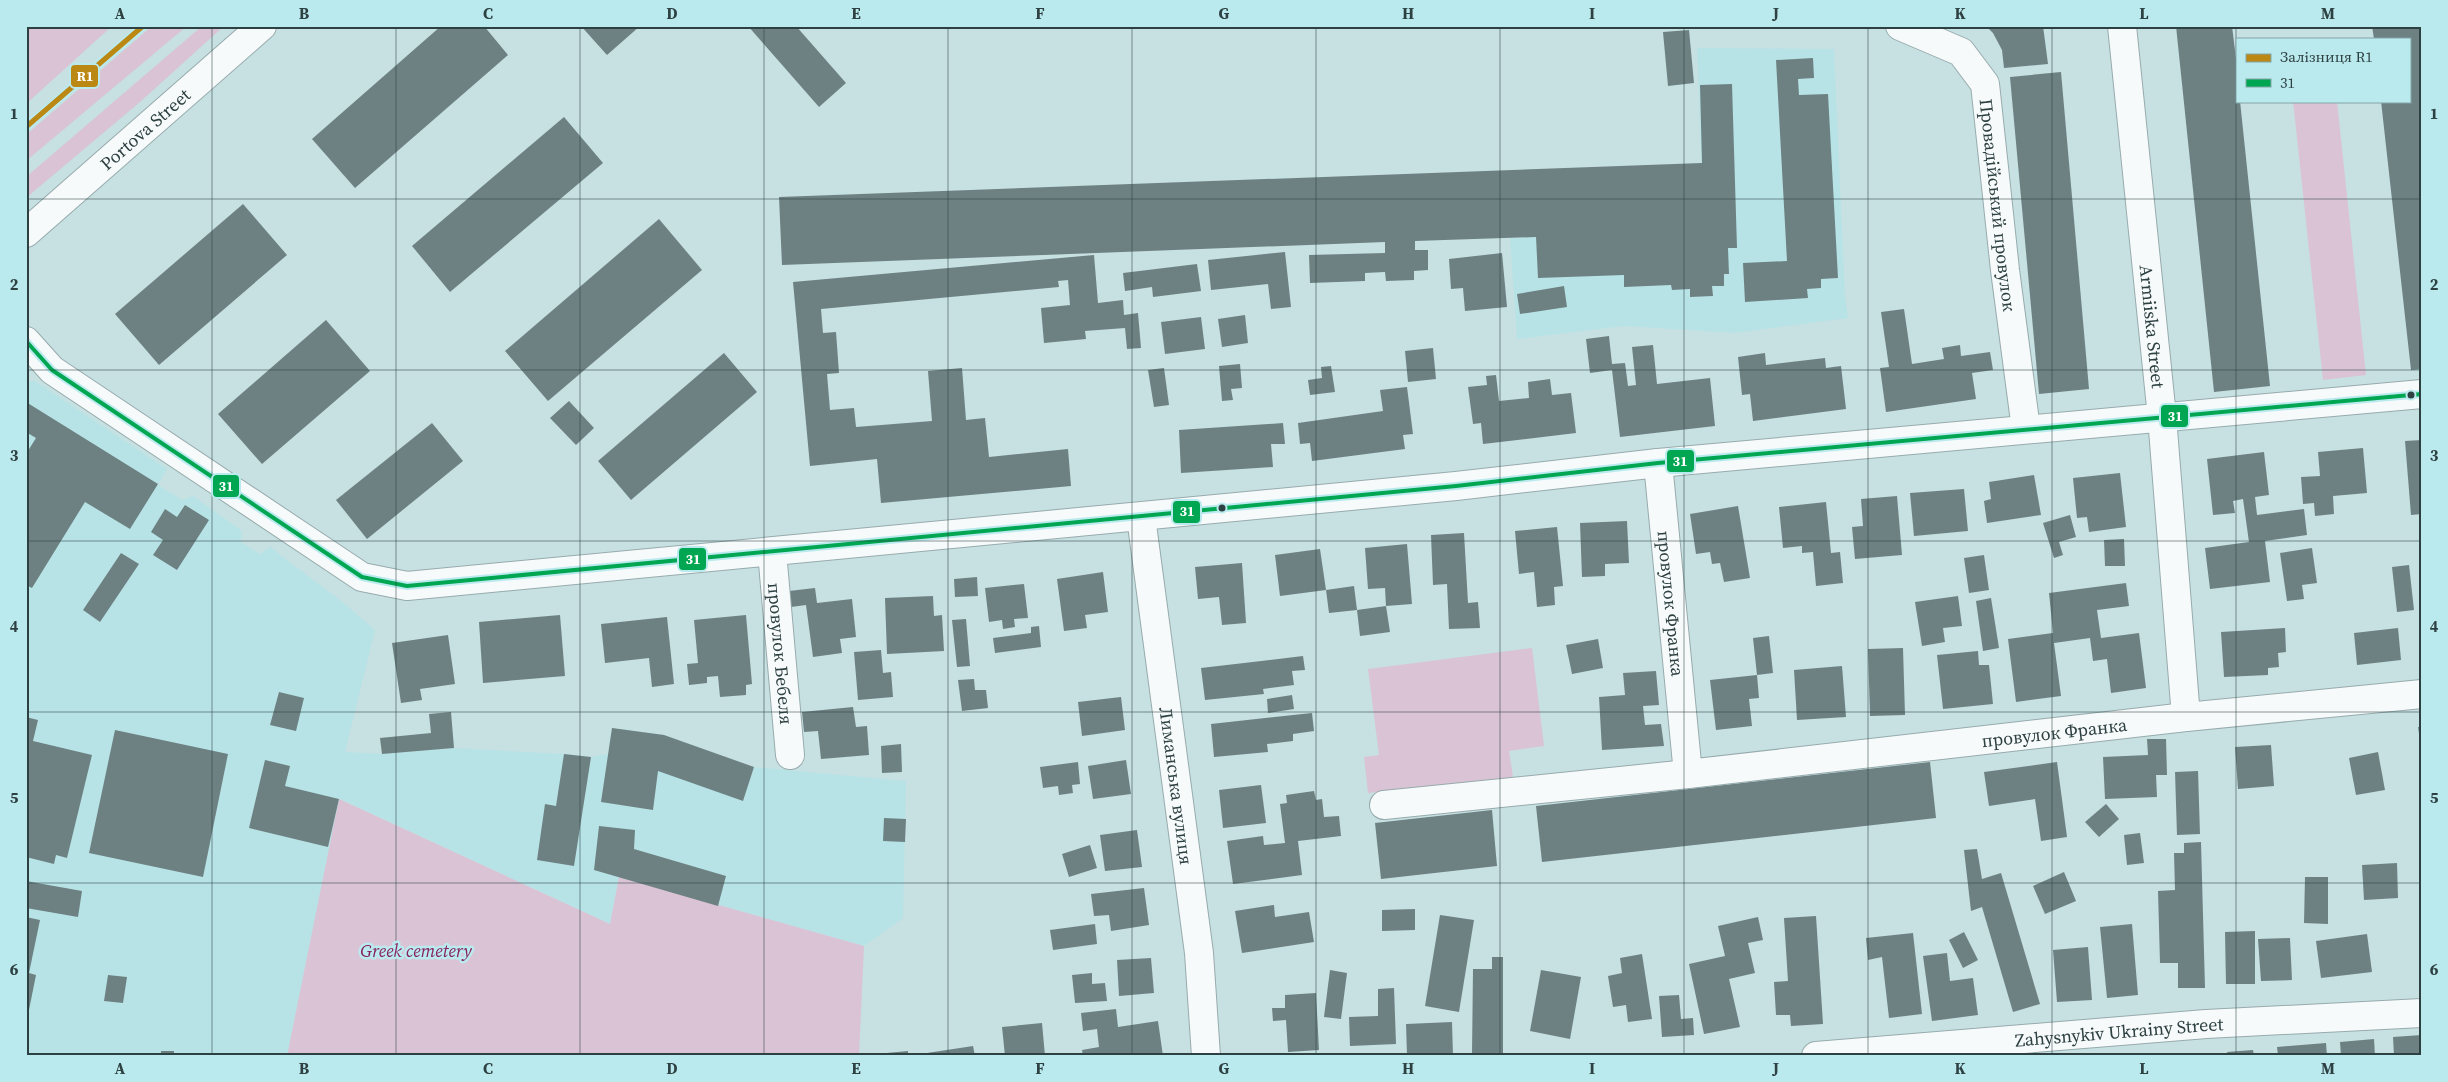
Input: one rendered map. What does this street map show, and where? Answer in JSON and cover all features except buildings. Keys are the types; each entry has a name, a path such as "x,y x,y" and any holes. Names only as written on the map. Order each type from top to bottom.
{"street":[{"name":"Portova Street","path":"26,233 262,26"},
{"name":"Провадійський провулок","path":"1900,26 1960,52 1985,84 2005,270 2026,429"},
{"name":"Armiiska Street","path":"2122,26 2162,416 2186,717"},
{"path":"26,341 52,370 362,577 406,586 1141,517 1658,464 2162,416 2422,394"},
{"name":"провулок Франка","path":"1658,464 1688,774"},
{"name":"Лиманська вулиця","path":"1141,517 1199,953 1206,1056"},
{"name":"провулок Бебеля","path":"772,552 790,755"},
{"name":"провулок Франка","path":"1384,805 1688,774 2186,717 2422,694"},
{"name":"Zahysnykiv Ukrainy Street","path":"1816,1056 2206,1024 2422,1013"}],"shaded area":[{"path":"1697,48 1834,49 1845,297 1848,318 1735,333 1624,326 1517,339 1510,238 1704,230"},
{"path":"35,381 167,469 158,485 182,500 193,496 242,531 241,542 260,554 270,547 345,604 375,630 345,752 382,754 454,748 591,757 608,754 612,728 664,735 754,767 906,781 903,918 864,946 619,877 610,924 340,799 287,1056 26,1056 26,382"}],"green space":[{"path":"26,26 112,26 26,104"},
{"path":"152,26 187,26 26,161 26,135"},
{"path":"202,26 224,26 140,102 26,198 26,177"},
{"path":"2293,102 2337,102 2366,375 2323,380"},
{"path":"1532,648 1544,746 1509,751 1513,777 1368,793 1364,757 1379,755 1368,669"},
{"name":"Greek cemetery","path":"339,799 610,924 619,877 864,946 859,1056 287,1056"}],"rail line":[{"name":"R1","path":"26,127 143,26"}],"transit line":[{"name":"31","path":"26,341 52,370 362,577 407,586 1456,486 1658,463 2422,394"}]}
